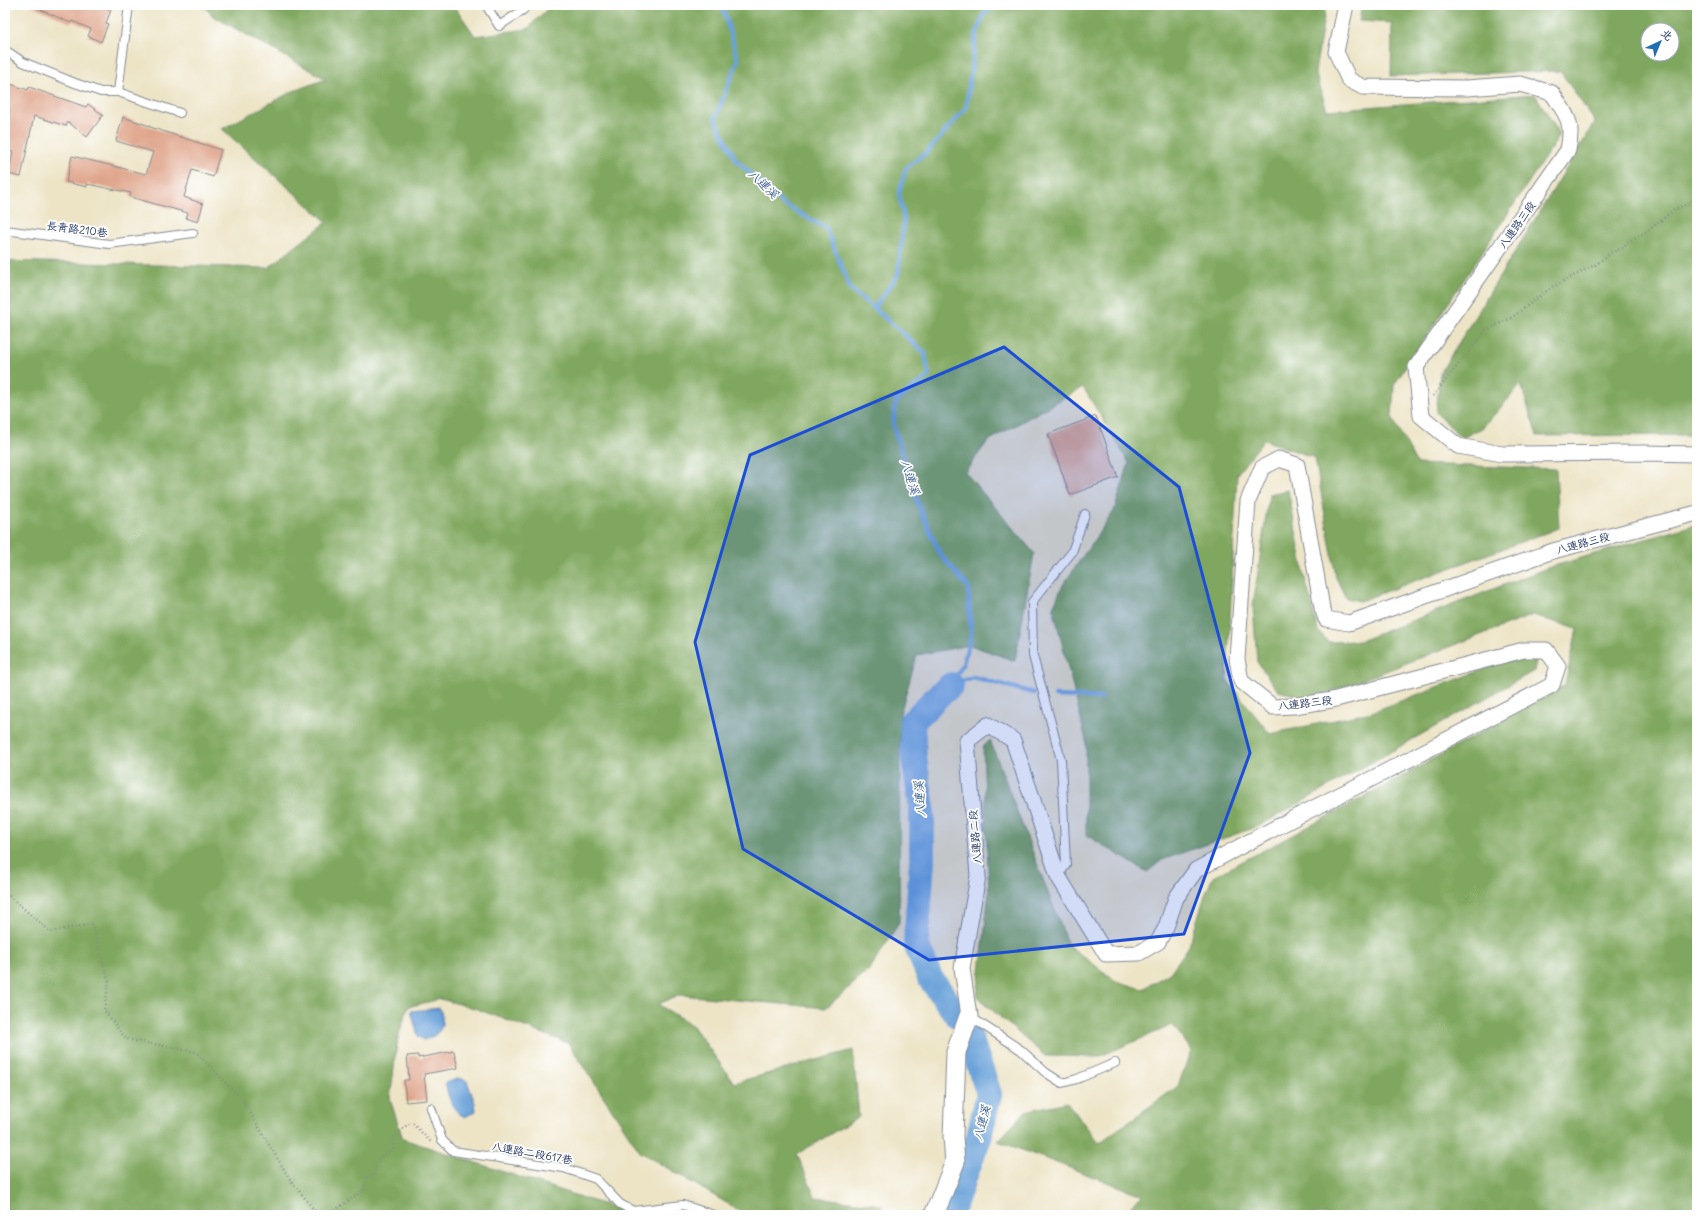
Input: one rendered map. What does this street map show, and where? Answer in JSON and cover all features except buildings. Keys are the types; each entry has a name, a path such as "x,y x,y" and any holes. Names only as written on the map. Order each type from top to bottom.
{"street":[{"name":"八連路三段","path":"1346,5 1336,52 1349,80 1363,87 1467,88 1520,84 1552,93 1569,119 1571,135 1568,150 1416,367 1420,412"},
{"path":"1420,412 1421,416 1458,446 1502,454 1697,454"},
{"name":"八連路三段","path":"1106,954 1139,953 1158,942 1166,927 1176,898 1196,870 1552,685 1558,666 1546,650 1524,650 1332,700 1294,706 1273,707 1241,681 1237,659 1248,501 1262,468 1279,458 1297,465 1322,608 1326,619 1349,623 1553,551 1697,513"},
{"name":"八連路二段","path":"934,1215 955,1162 953,1137 956,1052 969,1016 962,968 978,876 967,741 988,725 1013,740 1058,876 1106,954"}],"lane":[{"path":"118,92 129,5"},
{"path":"486,5 499,26 523,10 527,5"},
{"path":"5,50 24,62 74,83 101,92 118,92 180,113"},
{"name":"長青路210巷","path":"5,230 110,244 193,233"},
{"path":"1058,876 1066,864 1061,760 1033,656 1032,602 1072,552 1085,514"},
{"path":"969,1016 1021,1050 1045,1072 1062,1083 1077,1079 1114,1063"},
{"path":"431,1108 442,1140 452,1152"},
{"name":"八連路二段617巷","path":"452,1152 564,1168 596,1180 620,1204 633,1211 683,1205 714,1215"}],"path":[{"path":"1420,412 1486,330 1511,318 1552,287 1595,265 1611,253 1622,248 1630,241 1649,230 1674,210 1697,198"},
{"path":"5,895 9,896 51,932 92,924 110,982 104,1010 126,1038 196,1052 242,1099 289,1178 318,1215"},
{"path":"328,1215 364,1190 367,1178 374,1176 376,1164 381,1155 394,1150 392,1138 408,1124 413,1124 435,1146 452,1152"}],"highlighted area":[{"path":"1004,347 1179,487 1250,753 1184,934 929,960 743,849 695,642 750,455"}],"green space":[{"path":"203,5 454,5 475,36 527,29 551,5 721,5 727,10 730,5 1326,5 1315,72 1327,110 1535,94 1560,135 1394,385 1392,417 1417,464 1556,469 1559,528 1360,601 1346,598 1336,578 1315,458 1264,440 1237,474 1227,680 1270,734 1372,712 1539,648 1534,671 1259,826 1162,860 1147,872 1086,835 1086,740 1053,607 1063,585 1114,511 1129,463 1083,387 988,441 965,472 1034,553 1015,661 970,645 917,655 900,714 899,923 870,969 826,1008 681,995 658,1004 693,1026 734,1083 853,1050 859,1117 797,1154 815,1197 881,1205 885,1215 747,1215 640,1152 568,1043 474,1008 440,999 408,1007 398,1037 390,1099 403,1139 636,1215 5,1215 5,261 268,268 327,222 222,129 293,91 326,79 213,16"},
{"path":"1362,5 1697,5 1697,435 1537,436 1521,385 1482,428 1462,438 1436,413 1440,373 1595,122 1560,71 1391,76 1392,23 1359,21"},
{"path":"1288,490 1305,578 1318,631 1329,642 1360,641 1547,568 1697,524 1697,1215 1122,1215 1142,1195 998,1141 1026,1111 1067,1102 1099,1143 1178,1086 1191,1050 1173,1025 1098,1057 1045,1056 977,997 989,893 983,747 990,740 1068,945 1116,981 1143,989 1170,973 1189,946 1205,895 1213,877 1385,786 1565,685 1577,629 1533,615 1312,699 1278,691 1257,662 1253,606 1269,494"}],"water":[{"path":"440,1008 442,1014 442,1025 440,1029 434,1035 423,1040 418,1036 411,1011"},
{"path":"460,1078 467,1081 475,1103 476,1111 465,1117 454,1107 449,1098 445,1083"}],"waterway":[{"name":"八連溪","path":"722,5 738,60 715,119 736,160 783,204 826,228 851,290 874,308 925,353 929,376 896,401 893,425 918,504 940,554 968,587 971,635 963,664 951,685"},
{"path":"874,308 898,275 904,220 899,193 906,168 928,151 966,108 976,35 984,14 998,5"},
{"path":"951,685 973,677 1034,693"},
{"name":"八連溪","path":"951,685 912,722 914,757 922,808 922,861 916,944 930,978 957,1015"},
{"path":"1055,696 1102,698"},
{"name":"八連溪","path":"950,1215 979,1137 989,1094 967,1029"}]}
